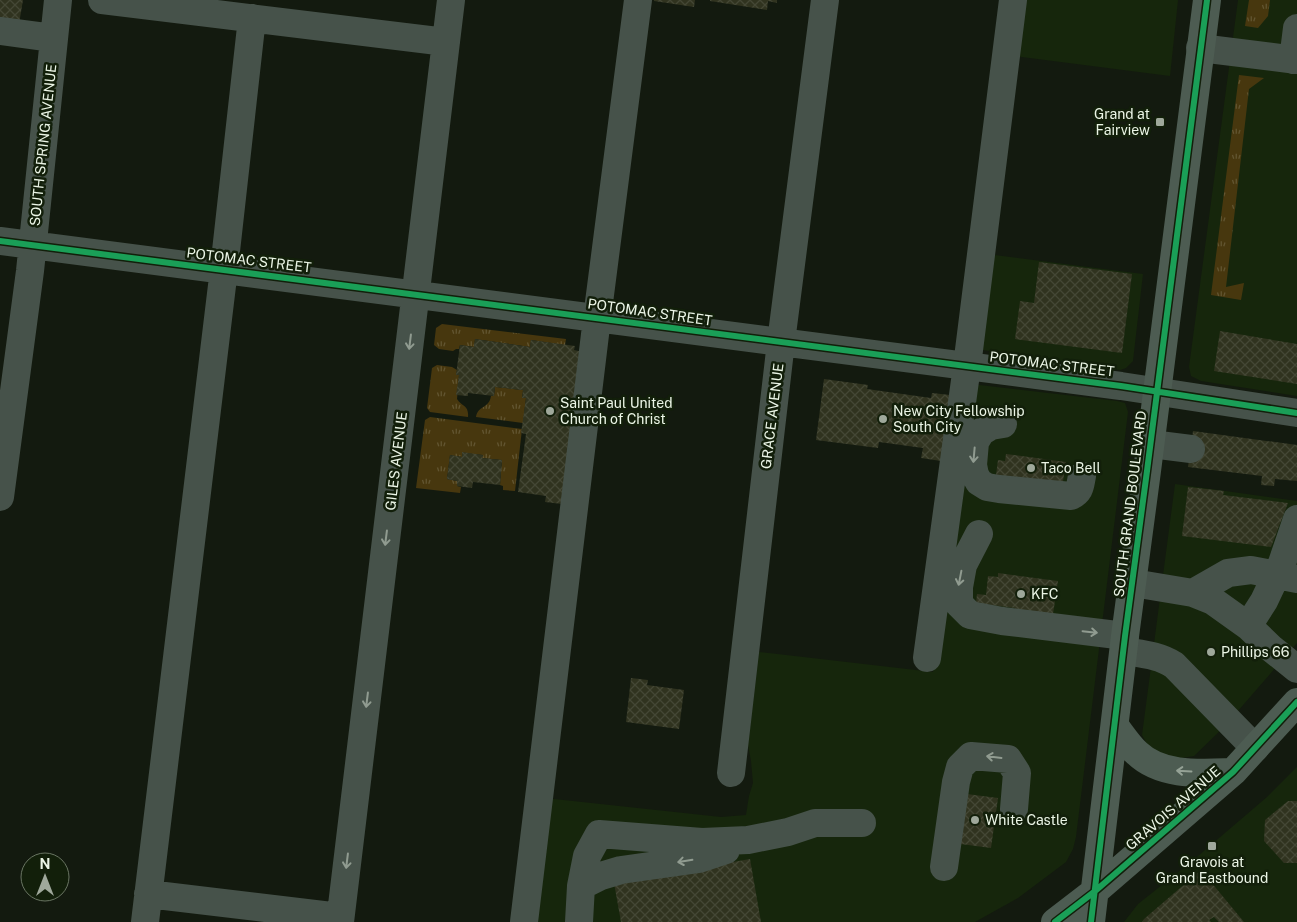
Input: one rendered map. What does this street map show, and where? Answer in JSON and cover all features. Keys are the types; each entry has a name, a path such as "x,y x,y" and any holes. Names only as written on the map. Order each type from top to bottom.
{"main road":[{"name":"SOUTH GRAND BOULEVARD","path":"1091,922 1124,644 1158,391 1206,0"},
{"name":"GRAVOIS AVENUE","path":"1055,922 1094,892 1233,772 1297,702"},
{"path":"1115,726 1137,753 1146,760 1165,769 1209,773 1233,772"}],"street":[{"name":"SOUTH SPRING AVENUE","path":"0,497 33,244 58,0"},
{"path":"102,0 446,42"},
{"name":"GILES AVENUE","path":"340,920 451,0"},
{"path":"524,922 597,318 638,0"},
{"name":"GRACE AVENUE","path":"731,773 780,342 825,0"},
{"path":"927,658 967,366 1013,0"},
{"path":"144,922 224,269 252,18"},
{"path":"1200,48 1295,60 1297,28"},
{"path":"0,31 53,38"},
{"name":"POTOMAC STREET","path":"0,241 1158,391 1297,413"},
{"path":"1003,424 991,426 981,432 975,442 973,465 979,482 987,487 999,489 1071,496 1077,493 1080,488 1082,476"},
{"path":"1151,444 1191,449"},
{"path":"1287,577 1282,563 1297,519"},
{"path":"979,534 963,565 959,587 959,604 970,615 1124,644 1156,656 1174,665 1255,748"},
{"path":"1193,593 1228,573 1251,570 1287,577"},
{"path":"1248,626 1264,601 1287,577"},
{"path":"1133,583 1193,593 1213,601 1248,626 1272,650 1297,669"},
{"path":"944,867 956,782 960,768 971,756 1008,759 1017,773 1014,809"},
{"path":"579,922 591,881 587,856 599,834 702,842 748,840 788,832 815,823 862,823"},
{"path":"591,881 622,870 699,859 727,850 748,840"},
{"path":"148,894 340,920"}],"shaded area":[{"path":"1013,0 1178,0 1170,76 1006,55"},
{"path":"1238,0 1297,0 1297,396 1201,381 1191,376 1189,367"},
{"path":"987,254 1143,274 1133,361 1126,368 1120,370 976,349"},
{"path":"971,384 1117,401 1125,403 1128,412 1076,837 1073,849 1066,862 1018,898 975,922 532,922 545,798 721,817 746,815 753,783 748,745 759,652 933,672"},
{"path":"1175,484 1297,501 1297,643 1224,727 1194,756 1168,758 1148,746 1142,735"},
{"path":"1297,767 1297,922 1124,922 1138,904 1191,862 1267,797"}],"green space":[{"path":"1249,0 1270,0 1268,16 1258,28 1245,26"},
{"path":"1239,75 1264,78 1249,89 1226,287 1244,283 1241,300 1211,295"},
{"path":"442,324 566,339 565,345 531,340 530,347 475,339 474,347 460,345 459,349 453,351 439,349 434,345 436,328"},
{"path":"437,365 452,367 457,370 456,375 459,375 457,399 466,408 468,417 430,412 427,408 432,368"},
{"path":"495,387 523,390 522,398 526,398 523,423 476,417 479,410 488,403 491,396 494,396"},
{"path":"430,417 522,429 515,491 503,490 503,486 500,485 502,460 482,458 483,455 462,453 462,457 450,455 447,479 457,481 457,486 461,487 460,493 416,488 425,420"}],"building":[{"path":"0,0 23,0 19,24 0,21"},
{"path":"654,0 695,0 694,7"},
{"path":"710,0 777,0 777,3 768,1 767,10"},
{"path":"1039,262 1132,274 1122,353 1015,339 1020,301 1034,303"},
{"path":"1220,331 1297,344 1297,384 1214,371"},
{"name":"Saint Paul United Church of Christ","path":"475,339 530,347 531,340 575,346 574,350 583,352 562,504 545,502 546,496 518,492 526,434 521,433 526,398 522,398 523,390 495,387 494,396 468,393 468,396 456,395 459,375 456,375 460,345 474,347"},
{"name":"New City Fellowship South City","path":"824,379 868,385 867,389 931,398 932,393 950,395 941,461 921,458 923,448 879,442 878,448 816,440"},
{"path":"1193,431 1297,445 1297,481 1275,479 1274,486 1261,485 1262,476 1188,467"},
{"path":"462,452 483,455 482,458 502,460 500,485 473,482 472,488 457,486 457,481 447,479 450,455 462,457"},
{"name":"Taco Bell","path":"1006,454 1066,462 1062,488 996,475 998,460 1005,461"},
{"path":"1188,487 1224,491 1223,495 1288,503 1271,547 1182,536"},
{"name":"KFC","path":"998,573 1058,581 1053,614 1014,615 1015,608 976,603 977,594 986,595 988,576 998,577"},
{"path":"631,678 648,680 647,685 684,690 679,729 626,722"},
{"name":"White Castle","path":"959,793 998,798 991,848 953,843"},
{"path":"1288,801 1297,801 1297,863 1284,863 1264,841 1265,820"},
{"path":"750,859 761,922 621,922 614,883"},
{"path":"1201,870 1244,922 1219,922 1214,917 1209,920 1211,922 1142,922 1144,919"}],"cycle path":[{"path":"1091,922 1125,636 1207,0"},
{"path":"0,241 1121,386 1297,413"},
{"path":"1055,922 1094,892 1233,772 1297,702"}],"place":[{"name":"Grand at Fairview","path":"1160,122"},
{"name":"Saint Paul United Church of Christ","path":"550,411"},
{"name":"New City Fellowship South City","path":"883,419"},
{"name":"Taco Bell","path":"1031,468"},
{"name":"KFC","path":"1021,594"},
{"name":"Phillips 66","path":"1211,652"},
{"name":"White Castle","path":"975,820"},
{"name":"Gravois at Grand Eastbound","path":"1212,846"}]}
